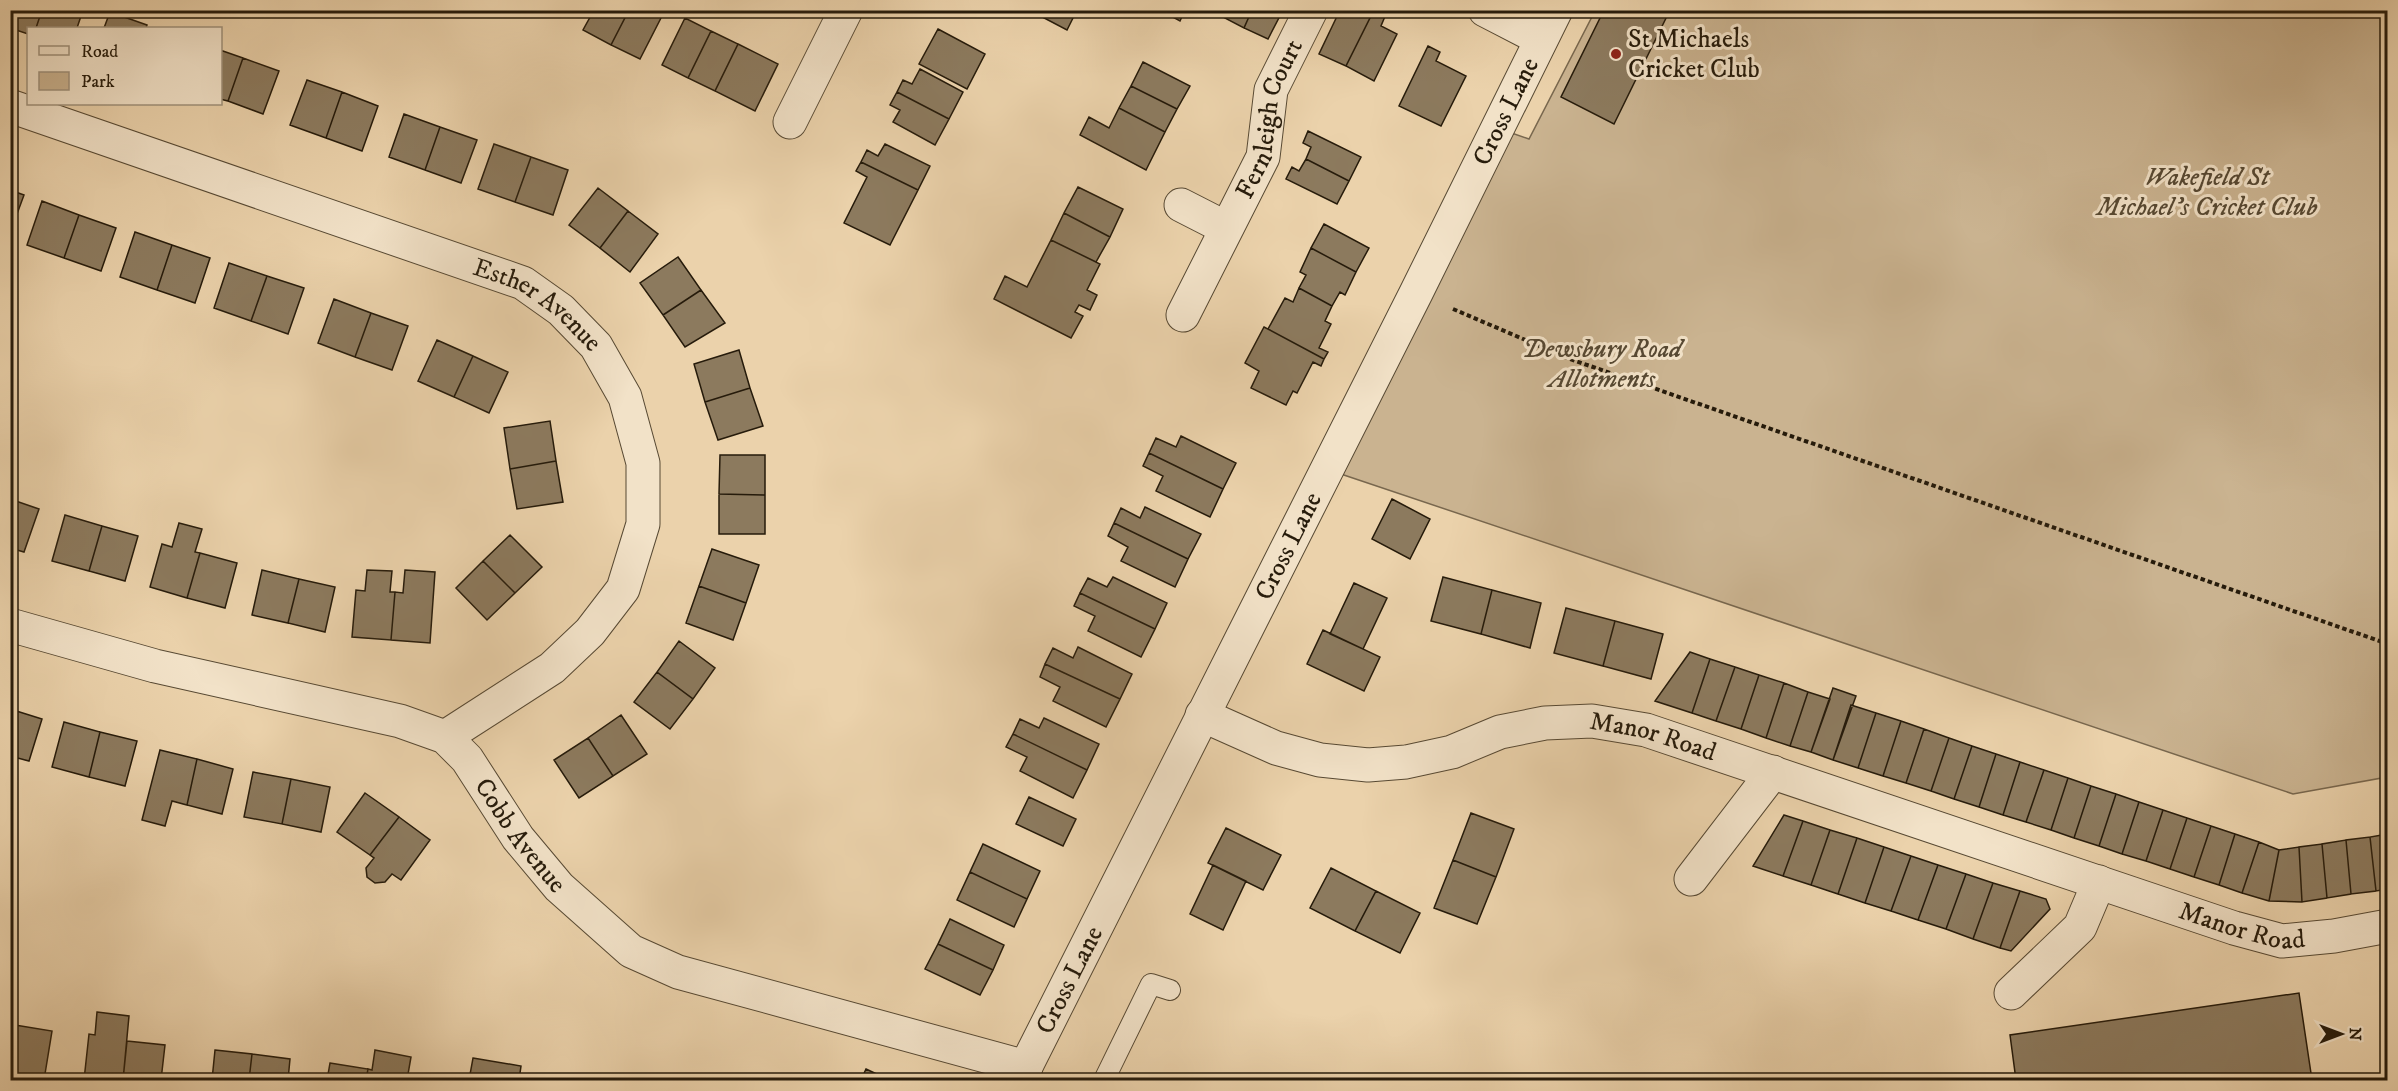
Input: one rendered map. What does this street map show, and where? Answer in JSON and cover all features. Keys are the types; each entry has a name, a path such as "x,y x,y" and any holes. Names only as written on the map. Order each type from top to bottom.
{"street":[{"name":"Fernleigh Court","path":"1183,315 1263,157 1271,90 1311,10"},
{"path":"1485,10 1548,25"},
{"path":"790,122 844,11"},
{"name":"Cross Lane","path":"1023,1074 1416,293 1548,25"},
{"name":"Esther Avenue","path":"10,106 523,283 561,310 596,346 625,397 643,463 643,524 623,589 590,632 552,668 445,737"},
{"name":"Fernleigh Court","path":"1181,205 1226,228"},
{"name":"Cobb Avenue","path":"10,625 155,666 400,721 445,737 467,759 518,838 559,887 631,951 678,972 1023,1074"},
{"name":"Manor Road","path":"1202,716 1275,748 1320,760 1368,765 1406,762 1452,752 1500,732 1545,723 1592,721 1646,730 2098,882 2282,941 2334,936 2388,926"},
{"path":"1691,879 1773,772"},
{"path":"2011,993 2080,927 2098,882"}],"lane":[{"path":"1104,1080 1151,984 1170,990"}],"path":[{"path":"1416,293 1570,359 2388,644"}],"green space":[{"name":"Dewsbury Road Allotments","path":"1595,11 2387,11 2387,777 2293,794 1326,469 1497,128 1529,139"}],"building":[{"path":"10,10 42,10 36,27 27,27 27,34 10,28"},
{"path":"42,10 83,10 77,27 36,27"},
{"path":"594,10 629,10 611,45 583,30"},
{"path":"629,10 656,10 663,14 640,59 611,45"},
{"path":"1029,10 1077,10 1067,30"},
{"path":"1160,10 1185,10 1180,21"},
{"path":"1224,10 1252,10 1244,28 1221,16"},
{"path":"1252,10 1283,10 1268,39 1244,28"},
{"path":"1340,10 1358,14 1360,10 1374,10 1346,66 1319,54"},
{"path":"1374,10 1386,14 1381,26 1397,34 1374,81 1346,66"},
{"name":"St Michaels Cricket Club","path":"1604,10 1670,10 1614,124 1561,97"},
{"path":"110,12 147,25 146,27 104,27"},
{"path":"685,18 711,31 688,78 662,65"},
{"path":"938,29 985,54 967,89 919,64"},
{"path":"711,31 738,44 715,91 688,78"},
{"path":"738,44 778,64 755,111 715,91"},
{"path":"1428,46 1440,52 1436,61 1466,76 1441,126 1399,106"},
{"path":"222,51 243,58 228,101 222,100"},
{"path":"243,58 279,71 263,114 228,101"},
{"path":"1143,62 1190,86 1177,109 1131,86"},
{"path":"920,69 963,92 949,119 897,92 903,80 912,84"},
{"path":"307,80 342,92 326,138 290,125"},
{"path":"1131,86 1177,109 1165,132 1119,108"},
{"path":"342,92 378,106 362,151 326,138"},
{"path":"897,92 949,119 935,145 893,122 900,110 890,105"},
{"path":"1119,108 1165,132 1146,170 1080,135 1089,117 1109,128"},
{"path":"404,114 440,127 425,170 389,157"},
{"path":"440,127 477,140 461,183 425,170"},
{"path":"1308,131 1361,157 1349,181 1306,159 1311,147 1303,143"},
{"path":"494,144 531,157 515,202 478,189"},
{"path":"885,144 930,166 918,190 861,162 867,150 878,156"},
{"path":"531,157 568,170 553,215 515,202"},
{"path":"1306,159 1349,181 1337,204 1286,179 1292,167 1299,171"},
{"path":"861,162 918,190 890,245 844,223 867,177 856,171"},
{"path":"1078,187 1123,209 1110,237 1064,213"},
{"path":"598,188 628,211 600,248 569,225"},
{"path":"10,190 24,195 10,233"},
{"path":"42,201 79,215 64,258 27,245"},
{"path":"628,211 658,234 630,272 600,248"},
{"path":"1064,213 1110,237 1096,262 1051,240"},
{"path":"79,215 116,228 101,271 64,258"},
{"path":"1324,224 1369,248 1356,272 1311,248"},
{"path":"135,232 172,245 157,290 120,277"},
{"path":"1051,240 1100,264 1087,290 1097,295 1090,310 1079,305 1075,312 1083,316 1071,338 994,299 1005,276 1027,287"},
{"path":"172,245 210,258 195,303 157,290"},
{"path":"1311,248 1356,272 1345,295 1340,292 1332,306 1299,288 1306,275 1300,272"},
{"path":"678,257 701,290 663,315 640,283"},
{"path":"229,263 267,276 251,321 214,308"},
{"path":"267,276 304,288 288,334 251,321"},
{"path":"1299,288 1332,306 1325,321 1331,324 1319,348 1328,352 1324,359 1268,329 1285,298 1293,302"},
{"path":"701,290 725,323 685,347 663,315"},
{"path":"334,299 371,313 355,357 318,343"},
{"path":"371,313 408,326 392,370 355,357"},
{"path":"1264,327 1324,359 1321,366 1313,362 1297,393 1293,391 1286,405 1251,388 1259,371 1245,363"},
{"path":"437,340 473,356 454,397 418,381"},
{"path":"739,350 750,388 705,402 694,364"},
{"path":"473,356 508,372 489,413 454,397"},
{"path":"750,388 763,426 718,440 705,402"},
{"path":"550,421 556,461 510,469 504,428"},
{"path":"1181,436 1236,463 1223,489 1149,453 1156,438 1176,447"},
{"path":"1149,453 1223,489 1210,517 1156,491 1163,476 1143,466"},
{"path":"720,455 765,455 765,495 719,494"},
{"path":"556,461 563,502 517,509 510,469"},
{"path":"719,494 765,495 765,534 719,534"},
{"path":"10,499 39,509 24,552 10,548"},
{"path":"1392,499 1430,519 1410,559 1372,539"},
{"path":"1145,507 1201,534 1188,559 1114,523 1121,508 1140,518"},
{"path":"65,515 102,526 89,571 52,561"},
{"path":"179,523 202,529 195,552 200,553 187,598 150,587 162,544 172,547"},
{"path":"1114,523 1188,559 1175,587 1121,561 1128,547 1108,536"},
{"path":"102,526 138,536 125,581 89,571"},
{"path":"510,535 542,567 515,593 483,561"},
{"path":"712,549 759,565 746,603 699,586"},
{"path":"200,553 237,563 225,608 187,598"},
{"path":"483,561 515,593 487,620 456,588"},
{"path":"262,570 299,579 288,623 252,615"},
{"path":"367,570 392,571 390,592 395,592 391,640 352,637 356,590 365,591"},
{"path":"405,570 435,572 430,643 391,640 395,592 403,593"},
{"path":"1113,577 1167,603 1155,629 1080,593 1088,578 1107,587"},
{"path":"1443,577 1492,590 1481,634 1431,621"},
{"path":"299,579 335,587 325,632 288,623"},
{"path":"1354,583 1387,598 1363,649 1330,634"},
{"path":"699,586 746,603 733,640 686,623"},
{"path":"1492,590 1541,603 1530,648 1481,634"},
{"path":"1080,593 1155,629 1141,657 1088,631 1095,616 1074,606"},
{"path":"1566,608 1615,621 1603,666 1554,653"},
{"path":"1615,621 1663,634 1651,679 1603,666"},
{"path":"1323,630 1380,657 1364,691 1307,664"},
{"path":"679,641 715,668 693,699 657,672"},
{"path":"1078,647 1132,674 1120,699 1045,664 1053,648 1073,658"},
{"path":"1690,652 1710,659 1692,713 1655,701"},
{"path":"1710,659 1735,667 1716,721 1692,713"},
{"path":"1045,664 1120,699 1106,727 1053,701 1060,687 1040,677"},
{"path":"1735,667 1759,675 1741,729 1716,721"},
{"path":"657,672 693,699 670,729 634,702"},
{"path":"1759,675 1784,683 1766,738 1741,729"},
{"path":"1784,683 1808,692 1790,746 1766,738"},
{"path":"1833,688 1856,696 1833,760 1811,752"},
{"path":"1808,692 1830,699 1811,752 1790,746"},
{"path":"1851,705 1876,713 1858,768 1833,760"},
{"path":"10,709 42,719 29,761 10,756"},
{"path":"1876,713 1901,721 1883,776 1858,768"},
{"path":"621,715 647,754 613,776 588,738"},
{"path":"1044,718 1099,744 1087,770 1013,734 1020,719 1039,728"},
{"path":"1901,721 1924,729 1906,783 1883,776"},
{"path":"64,722 100,732 89,777 52,767"},
{"path":"1924,729 1949,738 1931,791 1906,783"},
{"path":"100,732 137,741 125,786 89,777"},
{"path":"1013,734 1087,770 1073,798 1020,771 1027,757 1006,747"},
{"path":"588,738 613,776 579,798 554,760"},
{"path":"1949,738 1972,746 1954,799 1931,791"},
{"path":"1972,746 1996,754 1979,807 1954,799"},
{"path":"160,750 197,759 187,805 172,801 165,826 142,820"},
{"path":"1996,754 2020,762 2003,815 1979,807"},
{"path":"197,759 233,769 222,814 187,805"},
{"path":"2020,762 2044,770 2026,822 2003,815"},
{"path":"2044,770 2068,778 2051,830 2026,822"},
{"path":"253,772 291,779 282,824 244,817"},
{"path":"2068,778 2091,786 2074,838 2051,830"},
{"path":"291,779 330,787 321,832 282,824"},
{"path":"2091,786 2116,794 2099,846 2074,838"},
{"path":"365,793 399,817 370,855 337,832"},
{"path":"2116,794 2139,802 2122,854 2099,846"},
{"path":"1029,797 1076,819 1063,846 1016,824"},
{"path":"2139,802 2163,810 2146,861 2122,854"},
{"path":"2163,810 2187,818 2170,869 2146,861"},
{"path":"1471,813 1514,829 1496,877 1453,860"},
{"path":"1784,815 1803,821 1783,876 1753,866"},
{"path":"399,817 430,840 401,880 392,874 385,882 375,883 367,877 366,868 374,858 370,855"},
{"path":"2187,818 2211,826 2194,877 2170,869"},
{"path":"1803,821 1830,830 1811,885 1783,876"},
{"path":"2211,826 2235,834 2219,885 2194,877"},
{"path":"1226,828 1281,855 1263,890 1208,863"},
{"path":"1830,830 1857,838 1838,894 1811,885"},
{"path":"2235,834 2259,842 2242,893 2219,885"},
{"path":"2388,834 2388,889 2376,891 2370,837"},
{"path":"2370,837 2376,891 2351,894 2346,840"},
{"path":"1857,838 1884,847 1865,903 1838,894"},
{"path":"2346,840 2351,894 2327,898 2322,844"},
{"path":"2259,842 2279,850 2269,901 2242,893"},
{"path":"983,844 1040,871 1027,899 970,872"},
{"path":"2322,844 2327,898 2302,902 2299,847"},
{"path":"1884,847 1911,856 1891,911 1865,903"},
{"path":"2299,847 2302,902 2269,901 2279,850"},
{"path":"1911,856 1938,865 1918,920 1891,911"},
{"path":"1453,860 1496,877 1477,924 1434,908"},
{"path":"1213,865 1246,881 1223,930 1190,914"},
{"path":"1938,865 1966,874 1946,929 1918,920"},
{"path":"1331,868 1376,891 1355,931 1310,908"},
{"path":"970,872 1027,899 1014,927 957,900"},
{"path":"1966,874 1993,883 1973,939 1946,929"},
{"path":"1993,883 2020,891 2000,948 1973,939"},
{"path":"1376,891 1420,913 1400,953 1355,931"},
{"path":"2020,891 2046,899 2050,909 2011,951 2000,948"},
{"path":"950,919 1004,945 993,970 938,944"},
{"path":"938,944 993,970 980,995 925,969"},
{"path":"2299,993 2312,1080 2016,1080 2010,1035"},
{"path":"97,1012 129,1016 123,1080 84,1080 89,1034 95,1035"},
{"path":"15,1025 52,1031 44,1080 10,1077 10,1054"},
{"path":"127,1041 165,1045 161,1080 123,1080"},
{"path":"215,1050 252,1054 249,1080 212,1080"},
{"path":"375,1050 411,1057 407,1080 366,1080 368,1069 372,1070"},
{"path":"252,1054 290,1059 288,1080 249,1080"},
{"path":"473,1058 521,1066 519,1080 469,1080"},
{"path":"330,1063 368,1069 366,1080 327,1080"},
{"path":"866,1069 883,1077 893,1080 861,1080"}],"place":[{"name":"St Michaels Cricket Club","path":"1616,54"}],"park label":[{"name":"Wakefield St Michael's Cricket Club","path":"2207,192"}]}
